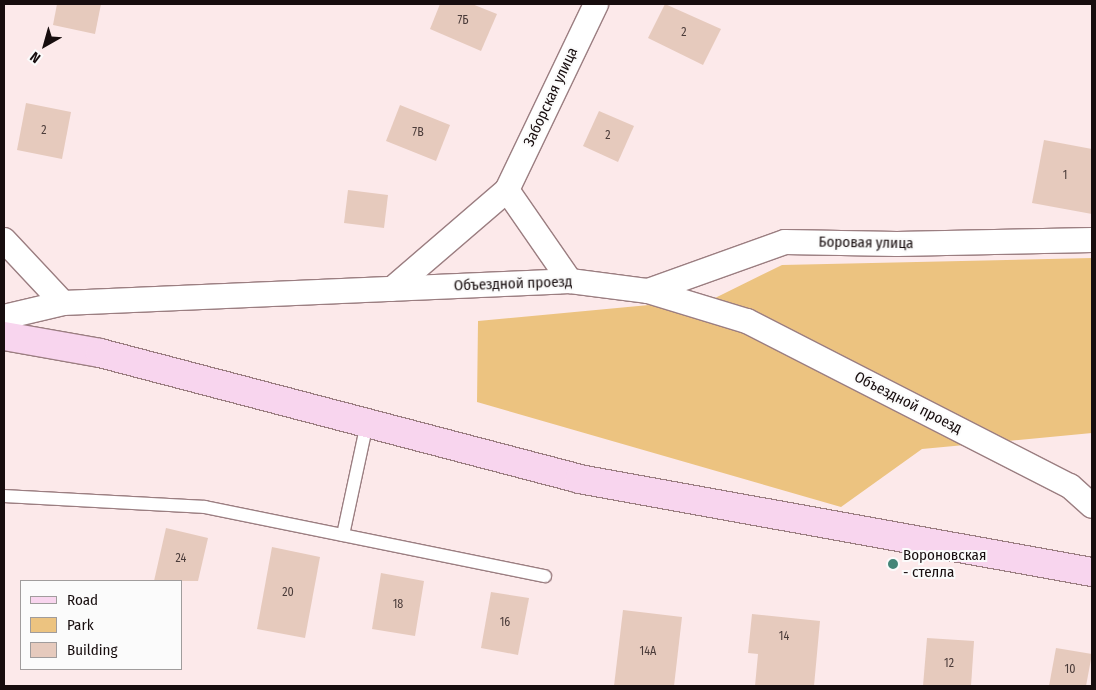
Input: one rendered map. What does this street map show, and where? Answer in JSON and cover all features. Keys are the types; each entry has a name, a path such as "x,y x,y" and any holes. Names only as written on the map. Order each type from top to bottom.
{"main road":[{"path":"4,336 100,353 579,479 1092,572"}],"street":[{"name":"Заборская улица","path":"507,190 596,4"},
{"path":"392,289 507,190 570,281"},
{"path":"4,240 63,303"},
{"name":"Боровая улица","path":"648,291 785,242 897,244 1092,240"},
{"name":"Объездной проезд","path":"4,317 63,303 570,281 648,291 747,321 1070,486 1092,506"}],"lane":[{"path":"344,535 367,423"},
{"path":"4,496 205,507 545,576"}],"green space":[{"path":"1092,258 1092,433 922,449 841,507 477,402 478,321 713,299 782,265"}],"building":[{"path":"57,4 101,4 95,34 53,25"},
{"path":"440,4 472,4 497,14 481,51 430,29"},
{"path":"665,4 721,29 703,65 648,38"},
{"path":"26,103 71,112 62,159 17,150"},
{"path":"400,105 450,125 436,161 386,141"},
{"path":"599,111 634,126 618,162 583,146"},
{"path":"1044,140 1092,149 1092,214 1032,203"},
{"path":"348,190 388,195 384,228 344,223"},
{"path":"166,528 208,538 198,581 154,580"},
{"path":"272,547 320,557 305,638 257,629"},
{"path":"381,573 424,581 415,636 372,629"},
{"path":"491,592 529,598 518,655 481,648"},
{"path":"623,610 682,617 674,686 614,686"},
{"path":"752,614 820,621 814,686 755,686 758,654 748,653"},
{"path":"927,638 974,641 971,686 923,686"},
{"path":"1056,648 1092,654 1086,686 1049,686"}],"place":[{"name":"Вороновская - стелла","path":"893,564"}]}
